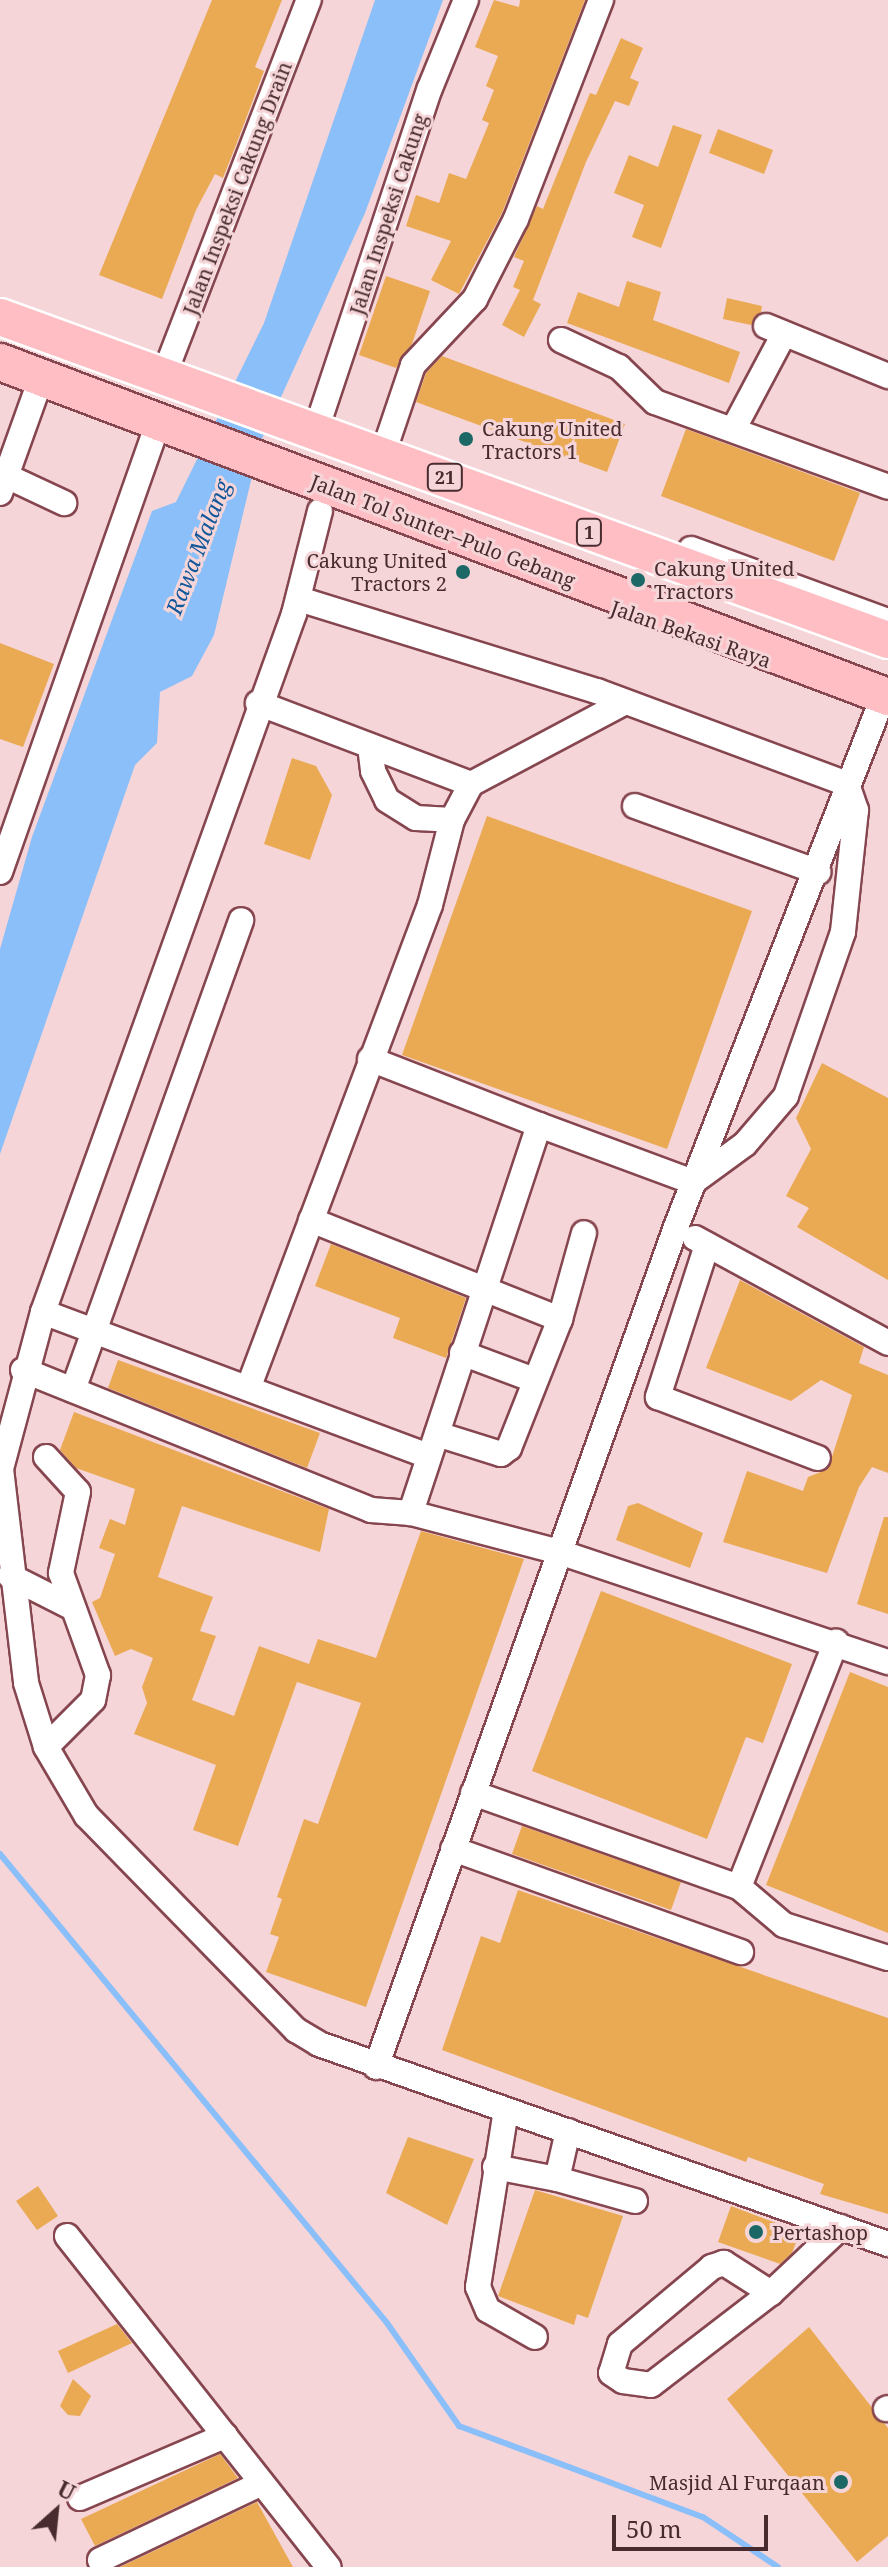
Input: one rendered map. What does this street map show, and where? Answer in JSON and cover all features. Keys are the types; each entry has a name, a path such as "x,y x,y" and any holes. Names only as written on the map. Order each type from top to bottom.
{"highway":[{"name":"1","path":"0,314 303,418 888,642"},
{"name":"21","path":"0,314 888,642"},
{"name":"Jalan Tol Sunter–Pulo Gebang","path":"0,362 886,696"},
{"name":"Jalan Bekasi Raya","path":"0,383 32,402 257,477 307,507 886,696"}],"street":[{"name":"Jalan Inspeksi Cakung Drain","path":"197,383 309,0"},
{"name":"Jalan Inspeksi Cakung","path":"303,418 466,0"},
{"path":"387,442 413,365 475,299 516,219 601,0"},
{"path":"734,428 775,330 888,376"},
{"path":"561,340 619,367 655,402 734,428 888,487"},
{"path":"32,402 2,480 64,503"},
{"path":"303,418 387,442 888,621"},
{"path":"0,872 131,502 164,444"},
{"path":"307,507 299,599 258,703 23,1370 1,1469 10,1576 26,1683 46,1747 86,1815 296,2030 376,2067 888,2244"},
{"path":"299,599 625,702 847,784"},
{"path":"376,2067 556,1551 676,1227 818,872 847,784 886,696"},
{"path":"249,1386 430,905 452,820 471,784 625,702"},
{"path":"258,703 471,784"},
{"path":"370,746 373,771 387,800 416,818 452,820"},
{"path":"693,1182 745,1144 786,1096 843,932 856,810 847,784"},
{"path":"635,806 818,872"},
{"path":"73,1390 241,920"},
{"path":"370,1059 693,1182"},
{"path":"411,1513 483,1286 539,1125"},
{"path":"311,1220 560,1319"},
{"path":"676,1227 888,1343"},
{"path":"43,1312 249,1386 433,1445 501,1454 513,1441 560,1319 584,1233"},
{"path":"707,1245 658,1397 818,1458"},
{"path":"462,1353 534,1380"},
{"path":"23,1370 371,1510 411,1513 556,1551 836,1642 888,1662"},
{"path":"46,1457 78,1492 61,1573 71,1607 93,1651 97,1686 93,1700 46,1747"},
{"path":"10,1576 71,1607"},
{"path":"739,1887 836,1642"},
{"path":"473,1793 739,1887 784,1925 888,1958"},
{"path":"453,1849 741,1952"},
{"path":"506,2110 478,2287 488,2310 535,2337"},
{"path":"557,2179 568,2131"},
{"path":"495,2167 557,2179 635,2201"},
{"path":"771,2293 724,2263 712,2267 620,2344 611,2373 623,2381 651,2385 771,2293 841,2227"},
{"path":"67,2236 328,2567"},
{"path":"80,2498 225,2436"},
{"path":"100,2560 262,2483"}],"water":[{"name":"Rawa Malang","path":"375,0 443,0 365,213 260,443 214,635 192,676 160,692 157,743 135,765 0,1154 0,949 32,837 152,511 176,502 264,323"}],"building":[{"path":"212,0 282,0 255,67 264,71 223,178 215,174 196,210 162,299 99,275"},
{"path":"494,0 519,7 520,0 585,0 502,213 459,294 431,280 451,241 406,226 416,195 439,203 449,173 466,179 489,123 482,120 494,90 486,86 498,56 475,47"},
{"path":"621,38 643,48 630,78 639,82 629,106 615,101 586,162 533,300 541,304 524,337 502,325 520,290 513,287 524,261 514,257 537,206 543,209 590,93 596,95"},
{"path":"673,125 702,135 661,248 632,237 644,205 614,193 629,155 658,167"},
{"path":"718,129 773,150 764,174 709,153"},
{"path":"386,276 430,291 412,344 396,368 359,355"},
{"path":"627,281 661,292 653,320 740,352 729,383 567,323 578,292 619,307"},
{"path":"727,298 762,306 761,312 751,325 723,319"},
{"path":"442,356 625,424 607,472 416,402 426,373"},
{"path":"686,429 860,493 834,561 661,496"},
{"path":"0,643 54,664 23,747 0,739"},
{"path":"292,758 316,766 332,795 310,860 264,844"},
{"path":"487,816 752,911 667,1149 402,1055"},
{"path":"822,1063 888,1098 888,1280 797,1227 809,1208 786,1196 811,1149 796,1118"},
{"path":"331,1244 466,1298 446,1358 393,1338 400,1318 315,1286"},
{"path":"740,1280 864,1347 859,1363 888,1375 888,1473 872,1467 859,1487 827,1573 723,1542 747,1471 803,1491 808,1477 828,1469 852,1395 821,1380 791,1401 706,1368"},
{"path":"118,1360 320,1433 307,1468 108,1388"},
{"path":"74,1412 329,1509 320,1552 182,1506 158,1577 213,1597 200,1631 216,1636 192,1700 234,1716 259,1646 309,1664 318,1639 376,1658 421,1531 524,1559 366,2007 266,1972 279,1937 270,1934 282,1899 277,1897 304,1819 318,1824 361,1703 297,1682 238,1846 193,1830 216,1765 134,1734 147,1703 142,1687 153,1658 131,1649 115,1656 92,1602 100,1598 115,1554 99,1548 110,1519 125,1525 135,1489 76,1468 60,1450"},
{"path":"638,1503 703,1533 690,1568 616,1540 628,1506"},
{"path":"884,1517 888,1517 888,1614 857,1604"},
{"path":"601,1591 792,1664 763,1743 746,1737 707,1839 532,1771"},
{"path":"850,1672 888,1687 888,1933 766,1885"},
{"path":"522,1826 681,1882 671,1910 512,1854"},
{"path":"518,1890 888,2018 888,2214 820,2194 824,2184 748,2157 746,2162 442,2050 481,1936 500,1943"},
{"path":"408,2137 474,2159 447,2225 386,2193"},
{"path":"38,2186 58,2216 37,2230 16,2201"},
{"path":"535,2190 623,2216 588,2318 577,2314 574,2325 498,2296"},
{"path":"731,2206 800,2232 792,2253 780,2264 718,2242"},
{"path":"117,2324 132,2343 68,2373 58,2351"},
{"name":"Masjid Al Furqaan","path":"809,2327 888,2428 888,2536 857,2562 727,2399"},
{"path":"73,2379 91,2396 80,2416 68,2415 60,2406"},
{"path":"220,2454 238,2478 95,2546 81,2519"},
{"path":"257,2502 293,2567 120,2567"}],"waterway":[{"path":"0,1854 387,2323 459,2426 703,2517 778,2567"}],"place":[{"name":"Cakung United Tractors 1","path":"466,439"},
{"name":"Cakung United Tractors 2","path":"463,572"},
{"name":"Cakung United Tractors","path":"638,580"},
{"name":"Pertashop","path":"756,2232"},
{"name":"Masjid Al Furqaan","path":"841,2482"}]}
